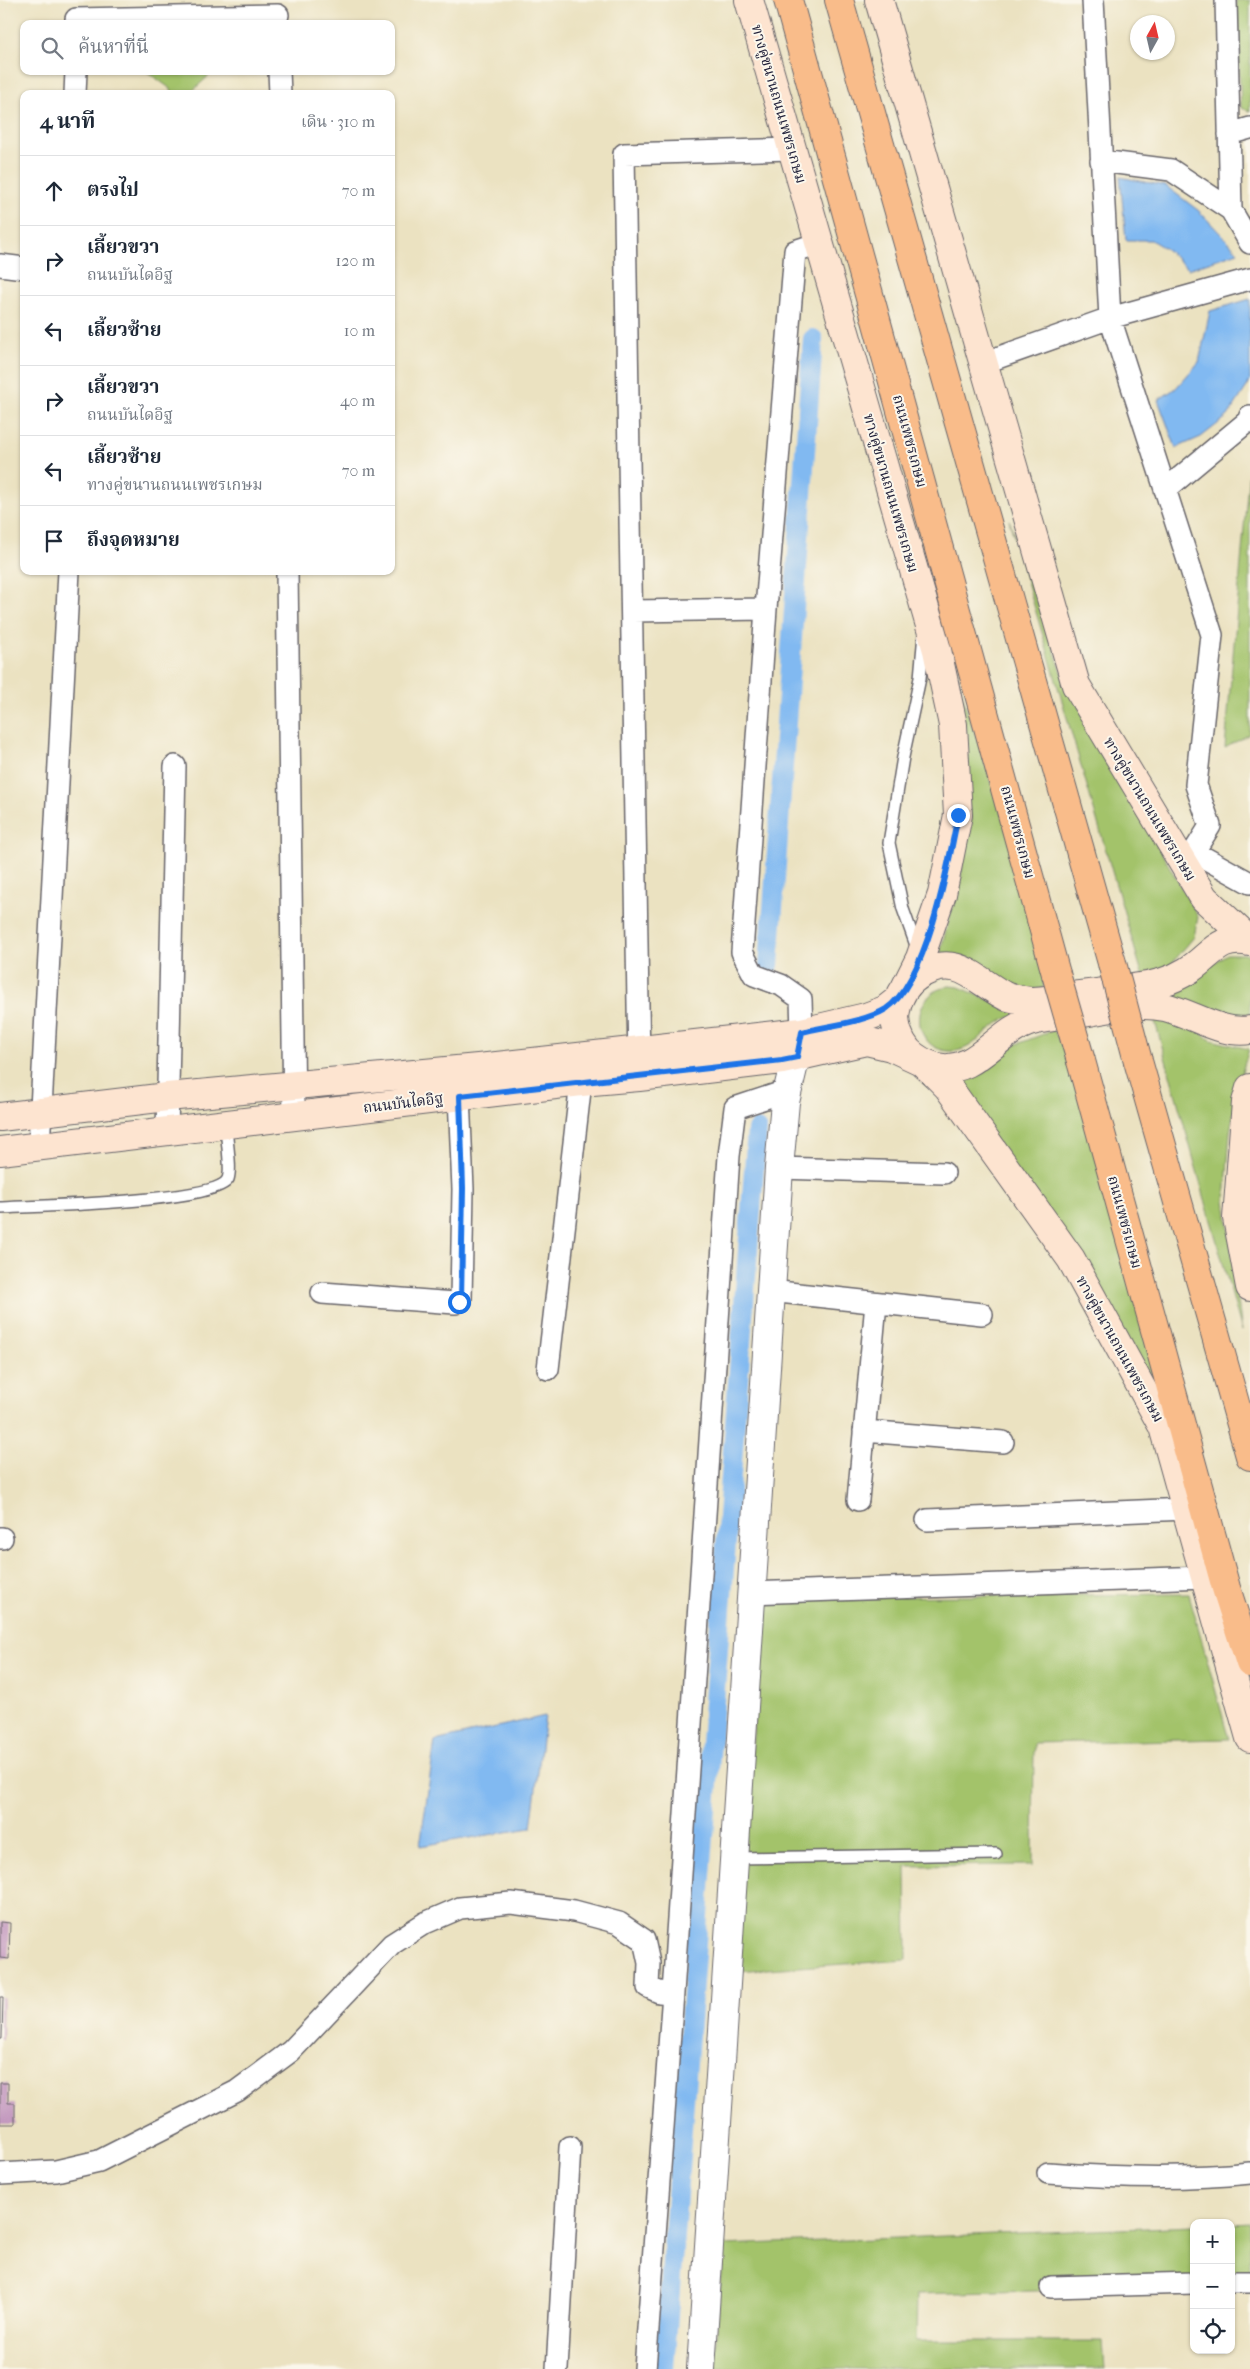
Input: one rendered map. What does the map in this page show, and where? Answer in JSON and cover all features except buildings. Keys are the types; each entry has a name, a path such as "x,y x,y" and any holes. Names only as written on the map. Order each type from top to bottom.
{"highway":[{"name":"ถนนเพชรเกษม","path":"787,0 797,30 1223,1579 1250,1662"},
{"path":"839,0 1250,1456"}],"main road":[{"name":"ทางคู่ขนานถนนเพชรเกษม","path":"749,0 926,612 953,725 958,815 942,894 920,958 902,994 896,1012 896,1026 901,1041 909,1052 948,1087 1070,1259 1163,1427 1250,1738"},
{"name":"ทางคู่ขนานถนนเพชรเกษม","path":"879,0 1076,685 1189,859 1204,898 1250,942"},
{"name":"ถนนบันไดอิฐ","path":"0,1151 460,1096 639,1077 799,1044 885,1010 902,994 914,978 927,970 944,967 961,968 1006,997 1032,1000 1136,988 1165,982 1189,970 1213,948 1225,942 1250,942"},
{"path":"921,1061 942,1068 960,1066 980,1056 988,1046 1031,1021 1135,1005 1163,1007 1190,1014 1228,1031 1250,1030"},
{"name":"ถนนบันไดอิฐ","path":"0,1117 167,1097 294,1086 639,1050 866,1040 891,1047 921,1061"},
{"path":"1250,1088 1246,1102 1236,1218 1250,1286"}],"street":[{"path":"1093,0 1110,318 1212,635 1196,785 1210,826 1189,859 1250,883"},
{"path":"1226,0 1231,210"},
{"path":"76,14 278,13"},
{"path":"75,90 76,75"},
{"path":"279,75 280,90"},
{"path":"1229,134 1250,128"},
{"path":"639,1077 624,154 792,149"},
{"path":"1101,161 1171,170 1231,210 1250,243"},
{"path":"701,2369 770,1291 785,1102 799,1044 801,999 781,985 754,975 742,952 766,608 796,251 819,243"},
{"path":"0,265 20,268"},
{"path":"983,363 1110,318 1250,279"},
{"path":"1165,490 1248,421 1250,416"},
{"path":"39,1146 69,575"},
{"path":"287,575 294,1117"},
{"path":"632,611 766,608"},
{"path":"167,1132 175,766"},
{"path":"548,1369 581,1082"},
{"path":"645,2369 735,1108 789,1090"},
{"path":"322,1293 455,1303 461,1300 463,1188 460,1096"},
{"path":"779,1168 944,1173"},
{"path":"770,1291 982,1314"},
{"path":"858,1500 876,1303"},
{"path":"864,1431 1003,1442"},
{"path":"927,1520 1186,1509"},
{"path":"751,1593 1205,1577"},
{"path":"0,2174 56,2171 99,2161 237,2091 290,2051 392,1944 425,1923 460,1908 511,1903 574,1911 620,1923 644,1940 649,1963 648,1986 659,1992 673,1992"},
{"path":"557,2369 570,2147"},
{"path":"1048,2173 1113,2178 1216,2176 1250,2173"},
{"path":"1235,2282 1250,2282"},
{"path":"1051,2287 1190,2283"}],"lane":[{"path":"920,958 903,909 889,843 903,757 920,678 926,612"},
{"path":"0,1208 175,1197 218,1188 228,1180 226,1125"},
{"path":"734,1858 996,1854"}],"green space":[{"path":"1236,0 1250,0 1250,111 1241,108"},
{"path":"152,75 210,75 193,90 171,89"},
{"path":"1249,470 1250,734 1225,748"},
{"path":"1009,520 1061,670 1084,716 1198,917 1194,937 1168,968 1143,977"},
{"path":"936,618 1009,834 1045,970 1043,989 1014,988 965,958 940,952 961,877 969,810"},
{"path":"1227,954 1245,954 1250,957 1250,1015 1229,1018 1167,994"},
{"path":"949,986 959,987 1006,1007 1039,1010 999,1022 975,1042 962,1049 955,1051 941,1050 930,1044 923,1035 920,1012 925,1001 935,992"},
{"path":"1154,1018 1188,1024 1211,1040 1249,1049 1240,1079 1230,1132 1225,1200 1242,1331"},
{"path":"1054,1030 1068,1059 1182,1451 954,1078 977,1074 1002,1050"},
{"path":"1189,1594 1229,1739 1034,1743 1033,1865 906,1866 907,1960 736,1971 763,1598"},
{"path":"1250,2223 1250,2286 1235,2286 1235,2224"},
{"path":"1190,2226 1190,2287 917,2294 916,2341 1103,2341 1105,2369 714,2369 723,2245"}],"water":[{"path":"1120,177 1166,186 1199,211 1238,252 1188,269 1166,249 1151,240 1126,240"},
{"path":"1250,299 1250,380 1248,385 1228,416 1201,437 1176,448 1158,400 1176,388 1199,362 1210,311"},
{"path":"545,1716 531,1828 420,1846 435,1741"}],"waterway":[{"path":"769,965 813,339"},
{"path":"664,2369 757,1130"}],"route":[{"path":"459,1302 461,1300 463,1188 460,1096 639,1077 797,1057 802,1032 866,1017 885,1010 899,999 920,958 942,894 958,815"}]}
